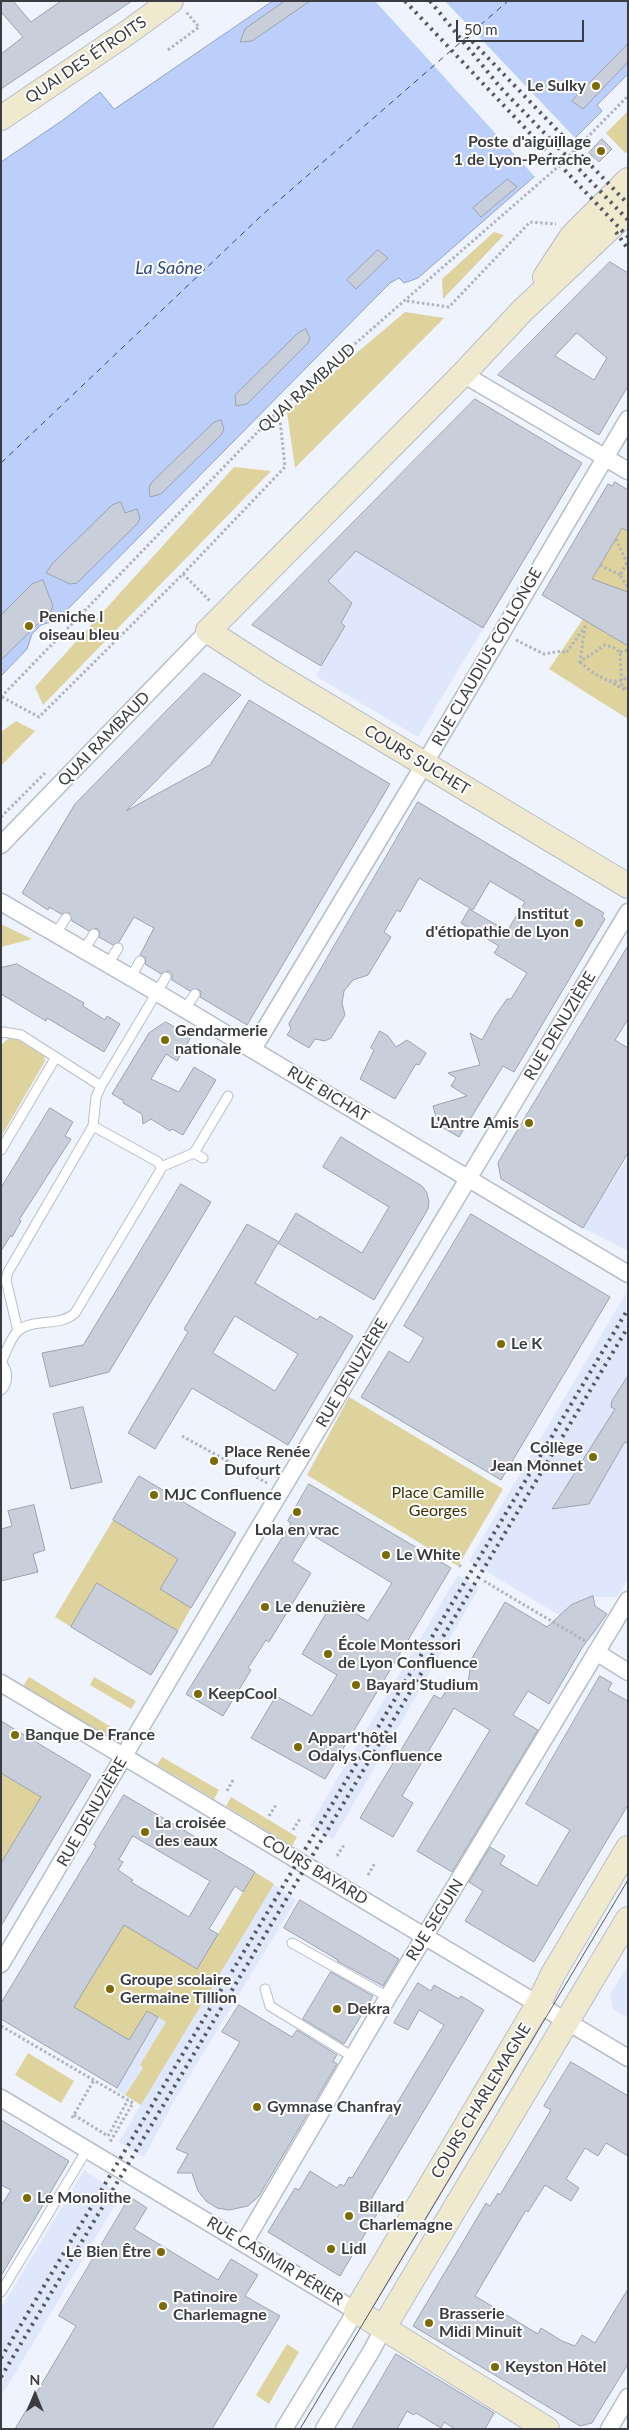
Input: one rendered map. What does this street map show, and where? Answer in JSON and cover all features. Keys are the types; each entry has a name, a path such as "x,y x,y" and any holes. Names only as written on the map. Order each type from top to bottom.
{"street":[{"name":"QUAI DES ÉTROITS","path":"1,118 177,4"},
{"name":"QUAI RAMBAUD","path":"522,311 572,236 626,182"},
{"name":"QUAI RAMBAUD","path":"1,845 216,622 463,374 522,311 628,211"},
{"path":"463,374 628,471"},
{"name":"RUE CLAUDIUS COLLONGE","path":"253,1049 628,419"},
{"name":"COURS SUCHET","path":"216,622 424,764 628,886"},
{"name":"RUE BICHAT","path":"1,902 253,1049 628,1274"},
{"name":"RUE DENUZIÈRE","path":"1,1964 281,1491 628,912"},
{"name":"RUE SEGUIN","path":"244,2243 425,1935 628,1600"},
{"path":"598,1651 628,1672"},
{"name":"COURS BAYARD","path":"1,1683 539,2003 628,2058"},
{"name":"COURS CHARLEMAGNE","path":"284,2429 539,2003 553,1974 628,1848"},
{"name":"COURS CHARLEMAGNE","path":"324,2429 628,1919"},
{"name":"RUE CASIMIR PÉRIER","path":"1,2098 88,2148 384,2327 547,2429"},
{"path":"609,2429 628,2397"}],"lane":[{"path":"56,933 66,918"},
{"path":"84,950 94,934"},
{"path":"108,964 118,948"},
{"path":"131,977 140,961"},
{"path":"18,1331 6,1280 8,1272 93,1126 96,1097 101,1086 166,977"},
{"path":"185,1009 195,994"},
{"path":"1,1033 21,1035 101,1086"},
{"path":"1,1150 56,1057"},
{"path":"1,1390 7,1381 5,1367 1,1362 18,1331 28,1326 65,1320 75,1312 161,1167 194,1153 228,1096"},
{"path":"93,1126 158,1162 161,1167"},
{"path":"194,1153 203,1158"},
{"path":"292,1943 388,1998"},
{"path":"265,1989 270,2006 353,2057"},
{"path":"1,2292 88,2148"}],"path":[{"path":"168,50 199,28 177,4"},
{"name":"QUAI RAMBAUD","path":"2,697 279,410 560,165 628,96"},
{"path":"406,300 449,307 530,222 559,224"},
{"path":"2,697 39,717 183,574 285,467 279,410"},
{"path":"616,539 627,564 620,575"},
{"path":"600,565 620,575 628,588"},
{"path":"183,574 216,622"},
{"path":"502,631 544,654 561,651 566,653 586,627 580,662"},
{"path":"580,662 605,645 613,647 620,652 628,650"},
{"path":"620,652 622,686 628,691"},
{"path":"580,662 598,676 604,678 622,681 628,677"},
{"path":"604,678 628,691"},
{"path":"182,1436 281,1491"},
{"path":"458,1565 463,1568"},
{"path":"484,1581 598,1651"},
{"path":"227,1791 233,1780"},
{"path":"269,1816 276,1805"},
{"path":"293,1830 300,1819"},
{"path":"337,1856 344,1845"},
{"path":"368,1875 375,1863"},
{"path":"1,2026 133,2103 110,2142"},
{"path":"94,2080 73,2117 108,2136 128,2100"}],"shaded area":[{"path":"418,457 582,463 418,737 316,676 344,626 297,579"},
{"path":"628,1157 628,1251 583,1228"},
{"name":"Collège Jean Monnet","path":"626,1293 628,1579 617,1597 593,1597 595,1606 607,1614 594,1636 469,1561"},
{"path":"458,1575 479,1588 333,1839 310,1825"},
{"name":"Groupe scolaire Germaine Tillion","path":"96,1846 123,1862 118,1871 133,1880 132,1883 218,1934 255,1872 296,1900 173,2103 144,2157 119,2142 141,2105 116,2090 116,2087 32,2037 29,2038 31,2036 1,2003"},
{"path":"628,1965 628,2018 613,2009 610,1994"},
{"path":"84,2170 121,2195 2,2395 1,2308"}],"green space":[{"path":"628,111 628,151 625,153 606,133"},
{"path":"494,232 504,235 443,299 442,279"},
{"path":"405,312 444,318 295,468 287,412"},
{"path":"234,467 271,471 43,705 35,687"},
{"path":"622,528 628,531 628,592 591,581"},
{"path":"583,619 628,646 628,719 549,669"},
{"path":"16,721 35,731 1,766 1,732"},
{"path":"1,924 32,939 1,947"},
{"path":"9,1038 15,1038 44,1056 45,1061 1,1137 1,1045"},
{"name":"Place Camille Georges","path":"349,1397 503,1489 458,1566 307,1475"},
{"path":"113,1520 178,1559 191,1608 178,1631 97,1583 71,1627 55,1617"},
{"path":"29,1677 111,1727 106,1735 23,1686"},
{"path":"94,1677 136,1701 131,1709 90,1685"},
{"path":"162,1757 219,1790 214,1799 157,1765"},
{"path":"1,1773 41,1797 3,1860 1,1859"},
{"path":"231,1797 297,1837 292,1846 226,1806"},
{"path":"255,1872 274,1884 141,2105 125,2095 143,2068 140,2065 166,2022 147,2011 129,2040 74,2007 124,1925 197,1969"},
{"path":"28,2053 74,2081 61,2103 15,2075"},
{"path":"287,2344 299,2352 269,2404 256,2395"}],"water":[{"name":"La Saône","path":"273,1 628,1 628,74 597,105 602,111 551,162 418,278 404,283 399,278 390,283 57,620 41,625 32,634 27,649 1,676 1,162 63,120 100,92 114,109"}],"pier":[{"path":"375,1 445,1 577,140 536,178"}],"building":[{"path":"1,1 13,1 31,22 61,1 132,1 1,89 1,54 23,37 1,12"},
{"path":"285,1 310,1 252,41 240,42 245,29"},
{"name":"Le Sulky","path":"628,44 628,62 583,109 572,101"},
{"name":"Poste d'aiguillage 1 de Lyon-Perrache","path":"602,139 612,149 599,162 589,153"},
{"path":"508,179 517,187 481,217 473,208"},
{"path":"378,250 388,258 356,289 347,280"},
{"path":"610,262 628,273 628,386 599,435 498,375","holes":["577,333 607,358 594,380 555,356"]},
{"path":"306,329 310,338 308,343 247,404 236,406 235,396 238,392 298,333"},
{"path":"475,399 582,463 483,628 356,551 328,581 352,603 341,623 345,626 321,666 252,625"},
{"path":"221,420 224,429 222,434 161,494 150,497 149,487 152,482 213,423"},
{"path":"615,482 628,490 628,531 622,528 592,579 628,592 628,646 542,595 608,484 612,486"},
{"path":"121,502 125,513 137,509 140,518 138,523 77,583 70,584 46,573 52,564 112,505"},
{"path":"43,580 53,606 51,611 1,660 1,615 32,584"},
{"path":"204,673 241,695 126,811 210,765 249,700 390,784 247,1025 200,997 201,992 198,989 190,991 172,980 172,974 169,971 161,974 145,964 146,958 140,955 154,928 134,917 119,942 113,945 99,937 100,932 97,928 89,931 72,921 69,913 61,914 49,907 48,910 22,893 75,804"},
{"path":"418,802 604,913 602,916 605,919 514,1072 503,1066 459,1137 433,1122 436,1117 433,1106 467,1096 451,1086 456,1078 448,1073 480,1065 470,1033 482,1040 495,1016 507,999 511,999 527,973 494,953 499,946 461,923 469,909 507,931 525,902 490,881 473,910 419,878 400,912 397,910 384,932 391,937 368,975 353,980 344,991 342,1003 345,1015 331,1038 325,1041 315,1039 309,1048 287,1035 291,1029 289,1024"},
{"path":"628,946 628,1019 615,1040 628,1048 628,1153 583,1228 501,1179 498,1163"},
{"path":"17,964 84,1003 83,1006 105,1020 107,1016 120,1024 104,1052 47,1018 46,1021 1,994 1,968"},
{"path":"166,1022 191,1037 177,1061 166,1054 151,1079 179,1092 194,1067 216,1080 183,1135 172,1129 170,1131 151,1119 143,1124 142,1114 112,1094 149,1033"},
{"path":"380,1031 388,1036 396,1047 407,1040 426,1053 419,1065 416,1064 395,1099 360,1079 374,1050 371,1048"},
{"path":"50,1108 73,1122 65,1136 71,1139 19,1220 21,1221 12,1237 11,1235 1,1251 1,1188"},
{"path":"341,1137 422,1186 427,1193 429,1202 428,1209 374,1300 278,1243 255,1283 317,1320 320,1316 353,1336 288,1445 192,1388 155,1449 128,1433 188,1332 184,1329 247,1224 279,1242 296,1213 362,1253 389,1207 323,1167","holes":["235,1316 298,1354 275,1391 213,1353"]},
{"path":"181,1184 211,1202 109,1372 50,1387 42,1353 83,1345"},
{"name":"Le K","path":"471,1214 610,1297 501,1480 361,1397 389,1351 409,1363 424,1338 404,1326"},
{"name":"Collège Jean Monnet","path":"628,1376 628,1442 624,1443 589,1504 552,1509 615,1409 611,1407 612,1401"},
{"path":"83,1407 102,1482 71,1489 53,1414"},
{"path":"139,1476 236,1533 191,1608 160,1589 178,1559 113,1520"},
{"path":"309,1484 451,1568 325,1779 251,1738 276,1696 312,1716 337,1675 302,1654 334,1600 368,1621 392,1583 309,1533 292,1561 311,1573 269,1642 266,1640 248,1668 251,1670 223,1716 186,1694 291,1523 288,1521"},
{"path":"34,1505 45,1550 33,1554 38,1572 1,1581 1,1529 12,1526 8,1511"},
{"path":"97,1583 178,1631 151,1675 71,1627"},
{"path":"593,1596 595,1606 607,1614 582,1648 549,1704 528,1691 513,1715 538,1730 452,1872 417,1851 490,1730 454,1708 402,1796 413,1803 393,1837 360,1818 434,1695 441,1699 453,1679 467,1688 472,1658 505,1602 547,1627 571,1605"},
{"path":"600,1676 612,1683 608,1690 628,1701 628,1805 534,1962 465,1921 483,1891 469,1882 490,1847 505,1856 500,1864 537,1886 570,1830 526,1804"},
{"path":"1,1721 91,1775 1,1926 1,1863 41,1797 1,1773"},
{"path":"124,1795 255,1872 243,1892 235,1886 209,1929 218,1934 197,1969 124,1925 74,2007 129,2040 147,2011 158,2017 117,2088 1,2019 1,2003 96,1846 94,1845","holes":["133,1836 210,1881 189,1917 131,1882 133,1880 118,1870 123,1862 119,1860"]},
{"path":"300,1900 399,1959 383,1986 337,1961 284,1928"},
{"name":"Dekra","path":"331,1972 373,1996 344,2044 303,2019"},
{"path":"418,1983 431,1991 434,1985 459,1999 461,1996 484,2010 367,2206 378,2212 340,2276 268,2232 295,2188 299,2190 310,2171 337,2188 340,2184 344,2186 349,2177 352,2178 444,2025 419,2010 408,2030 394,2023"},
{"name":"Gymnase Chanfray","path":"239,2005 292,2037 297,2030 337,2055 333,2061 337,2064 259,2196 248,2206 229,2210 217,2208 206,2201 198,2191 192,2173 177,2173 188,2154 176,2149 240,2042 222,2032"},
{"path":"571,2062 628,2096 628,2156 606,2143 598,2156 585,2148 566,2179 579,2188 571,2201 545,2185 528,2212 526,2210 475,2296 538,2334 541,2328 562,2341 575,2346 582,2335 595,2343 628,2289 628,2364 592,2423 580,2426 413,2326 486,2203 490,2206 498,2193 500,2195 551,2110 544,2106"},
{"name":"Le Monolithe","path":"1,2120 69,2161 1,2276 1,2206 11,2190 1,2185"},
{"name":"Patinoire Charlemagne","path":"130,2197 147,2208 134,2229 218,2280 231,2259 258,2275 245,2296 280,2316 212,2429 15,2429 76,2326 59,2316"},
{"path":"396,2354 494,2413 485,2429 455,2429 444,2422 441,2428 416,2413 414,2415 407,2411 397,2429 352,2429"}],"ferry route":[{"path":"1,463 261,216 508,1"}],"tram line":[{"path":"300,2429 628,1880"}],"railway":[{"path":"405,1 628,237"},
{"path":"430,1 500,87 628,220"},
{"path":"467,36 628,204"},
{"path":"616,232 628,249"},
{"path":"1,2358 628,1309"},
{"path":"1,2377 628,1327"}],"place":[{"name":"Le Sulky","path":"596,86"},
{"name":"Poste d'aiguillage 1 de Lyon-Perrache","path":"601,151"},
{"name":"Peniche l oiseau bleu","path":"29,626"},
{"name":"Institut d'étiopathie de Lyon","path":"579,923"},
{"name":"Gendarmerie nationale","path":"165,1040"},
{"name":"L'Antre Amis","path":"529,1123"},
{"name":"Le K","path":"501,1344"},
{"name":"Collège Jean Monnet","path":"593,1457"},
{"name":"Place Renée Dufourt","path":"214,1461"},
{"name":"MJC Confluence","path":"154,1495"},
{"name":"Lola en vrac","path":"297,1512"},
{"name":"Le White","path":"386,1555"},
{"name":"Le denuzière","path":"265,1607"},
{"name":"École Montessori de Lyon Confluence","path":"328,1654"},
{"name":"Bayard Studium","path":"356,1685"},
{"name":"KeepCool","path":"198,1694"},
{"name":"Banque De France","path":"15,1735"},
{"name":"Appart'hôtel Odalys Confluence","path":"298,1747"},
{"name":"La croisée des eaux","path":"145,1832"},
{"name":"Groupe scolaire Germaine Tillion","path":"110,1989"},
{"name":"Dekra","path":"337,2009"},
{"name":"Gymnase Chanfray","path":"257,2107"},
{"name":"Le Monolithe","path":"27,2198"},
{"name":"Billard Charlemagne","path":"349,2216"},
{"name":"Lidl","path":"331,2249"},
{"name":"Le Bien Être","path":"161,2252"},
{"name":"Patinoire Charlemagne","path":"163,2306"},
{"name":"Brasserie Midi Minuit","path":"429,2323"},
{"name":"Keyston Hôtel","path":"495,2367"}]}
